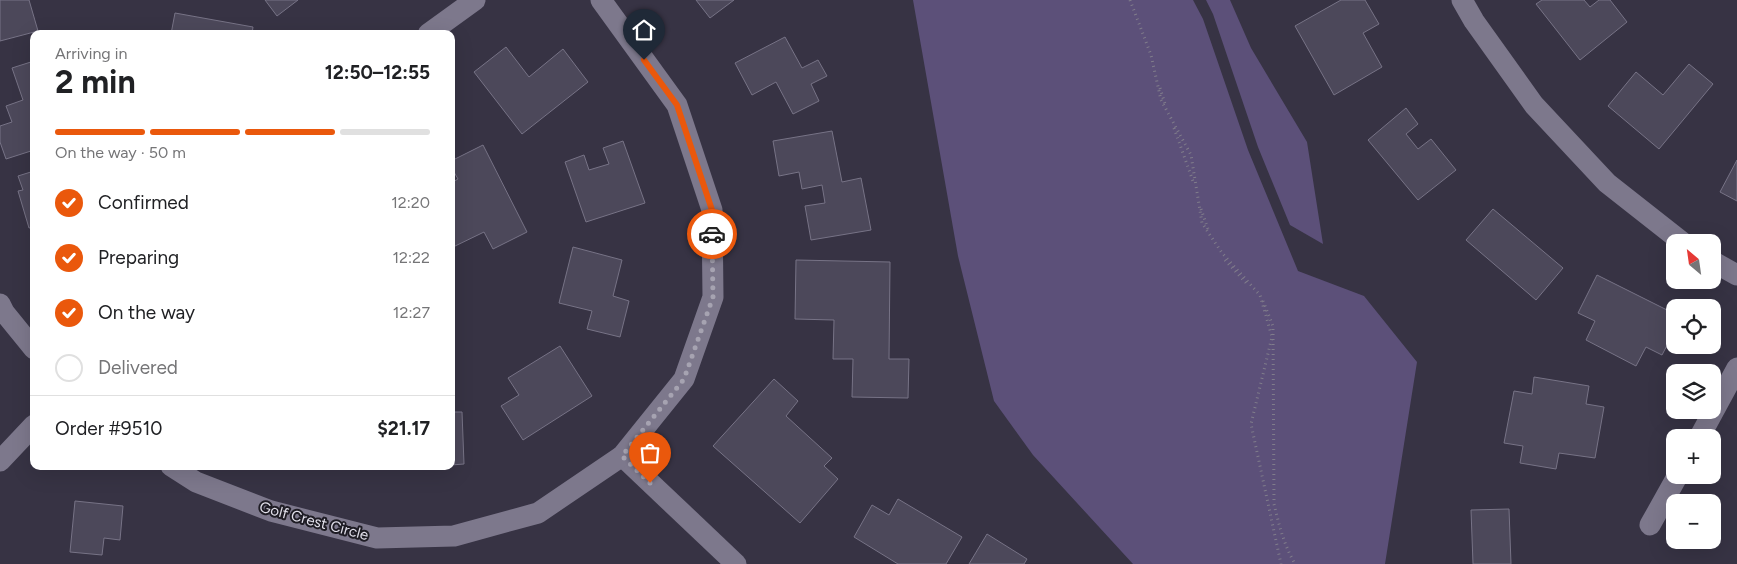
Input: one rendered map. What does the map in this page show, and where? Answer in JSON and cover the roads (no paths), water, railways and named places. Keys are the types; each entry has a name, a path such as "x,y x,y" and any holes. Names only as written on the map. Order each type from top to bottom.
{"street":[{"path":"434,30 475,0"},
{"name":"Golf Crest Circle","path":"176,470 196,482 271,511 377,538 454,536 538,513 622,456 684,379 713,297 712,210 677,105 601,0"},
{"path":"1462,0 1474,21 1534,105 1607,183 1672,234"},
{"path":"1721,266 1737,275"},
{"path":"0,304 4,312 30,344"},
{"path":"1704,429 1737,368"},
{"path":"0,461 30,429"},
{"path":"622,456 736,564"},
{"path":"1650,525 1673,484"}]}
